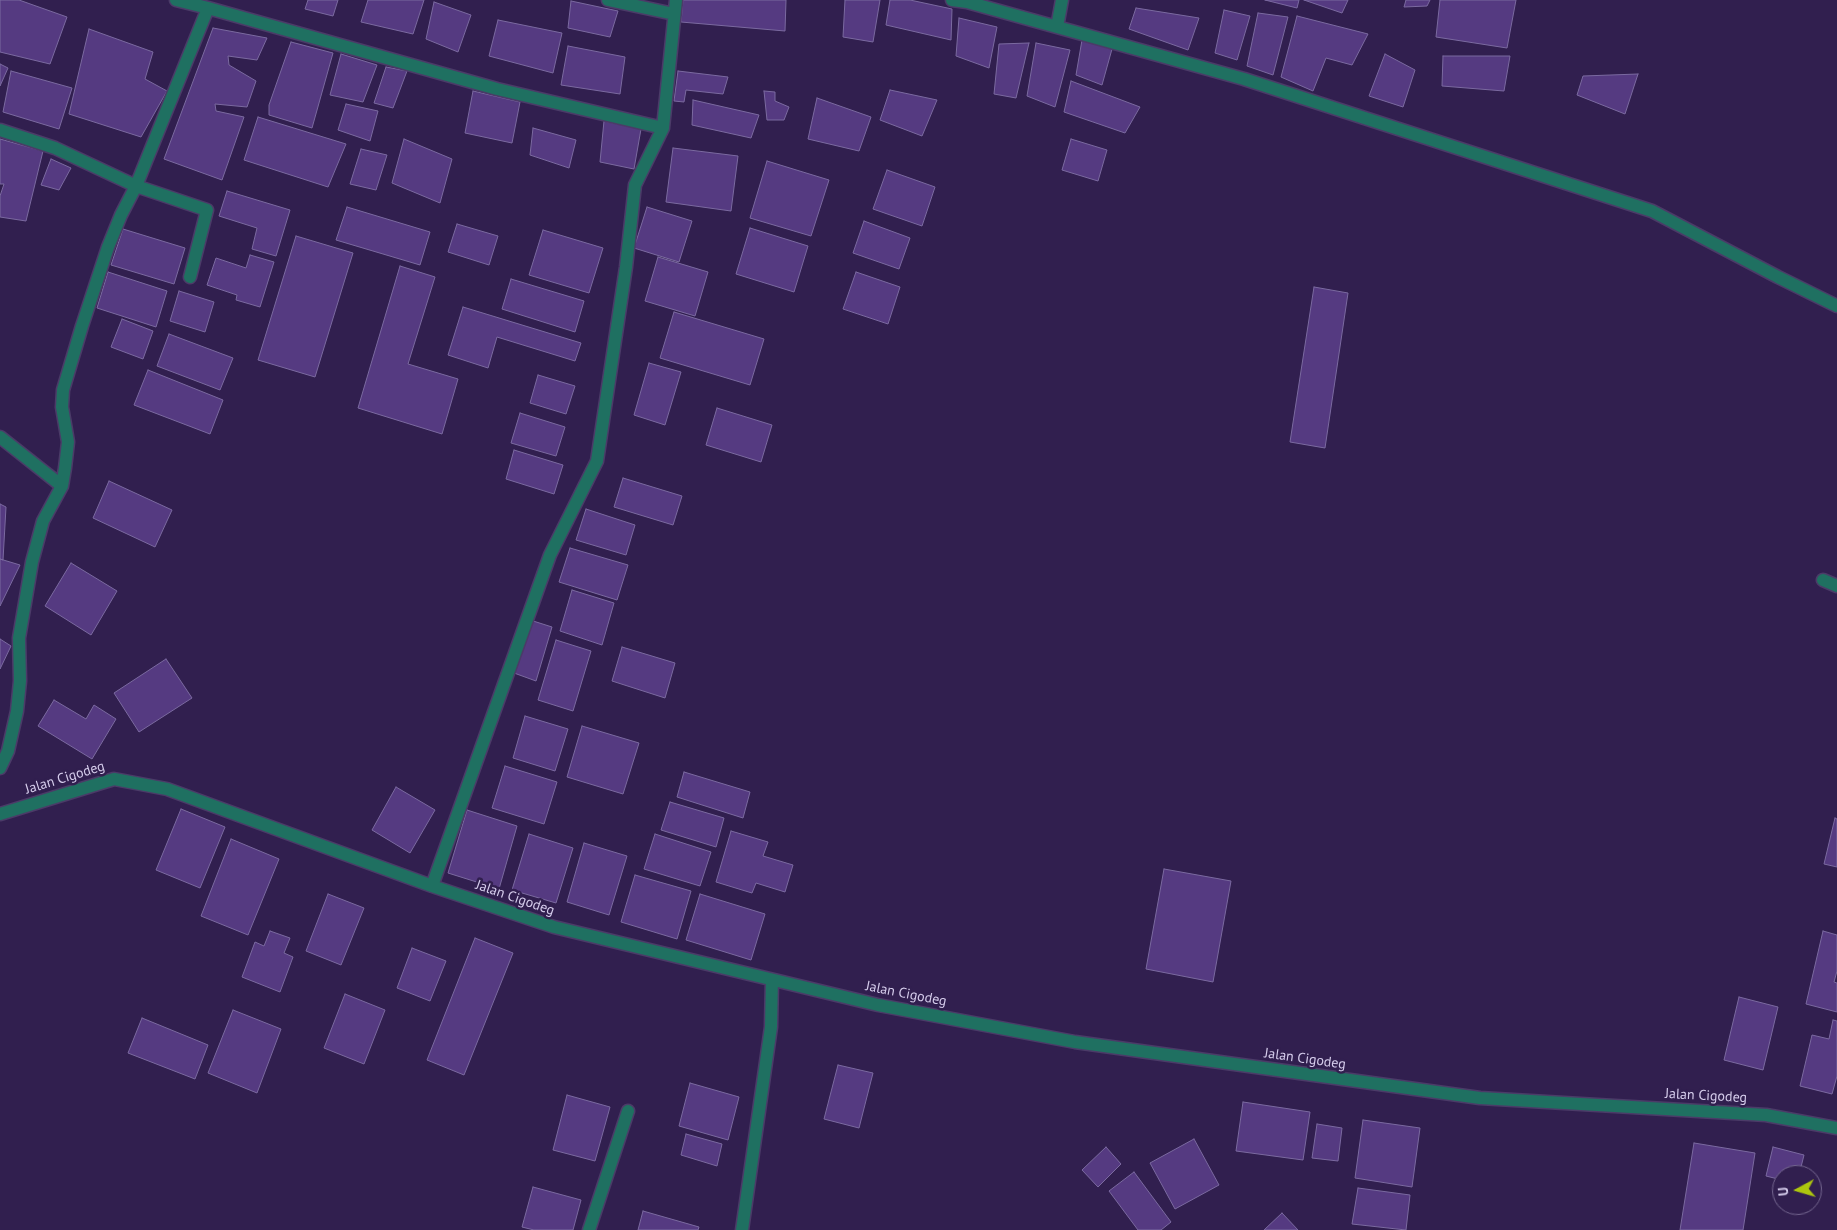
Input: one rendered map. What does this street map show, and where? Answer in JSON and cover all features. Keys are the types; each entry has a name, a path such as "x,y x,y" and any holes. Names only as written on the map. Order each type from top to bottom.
{"street":[{"path":"176,0 497,89 663,128"},
{"path":"608,0 674,14"},
{"path":"432,886 550,555 597,461 626,267 635,185 663,128 676,0"},
{"path":"952,0 967,2 1244,79 1652,211 1837,306"},
{"path":"1057,27 1062,0"},
{"path":"0,768 8,751 17,710 20,681 19,638 32,562 43,521 62,486 68,442 62,408 63,390 108,247 121,215 136,186 208,8"},
{"path":"0,130 55,148 136,186 207,210 190,277"},
{"path":"0,437 62,486"},
{"path":"1823,580 1837,586"},
{"name":"Jalan Cigodeg","path":"0,814 114,778 167,788 432,886 554,927 878,1005 1075,1042 1480,1098 1766,1115 1837,1128"},
{"path":"742,1230 771,1027 772,980"},
{"path":"589,1230 628,1111"}],"building":[{"path":"0,0 19,0 67,17 50,64 0,52"},
{"path":"308,0 338,0 333,16 305,9"},
{"path":"368,0 424,0 413,34 361,22"},
{"path":"683,0 786,0 785,31 681,22"},
{"path":"845,0 880,0 873,42 843,37"},
{"path":"890,0 910,0 952,9 951,40 886,25"},
{"path":"1265,0 1299,0 1297,8"},
{"path":"1304,0 1348,0 1342,13"},
{"path":"1406,0 1430,0 1427,6 1404,7"},
{"path":"1440,0 1516,0 1507,48 1436,37"},
{"path":"571,1 618,11 610,37 568,28"},
{"path":"434,2 471,15 458,52 426,39"},
{"path":"1136,8 1199,18 1188,50 1129,29"},
{"path":"1224,10 1250,16 1237,60 1215,53"},
{"path":"1258,13 1288,17 1273,75 1247,66"},
{"path":"1297,16 1368,34 1352,65 1326,58 1313,91 1281,77"},
{"path":"959,18 997,27 989,68 956,56"},
{"path":"498,20 562,33 553,73 489,56"},
{"path":"213,28 267,38 257,60 228,56 229,65 256,81 247,107 215,104 216,111 244,117 222,180 164,159"},
{"path":"89,29 153,52 145,79 167,91 141,137 69,114"},
{"path":"1082,40 1112,49 1102,85 1076,75"},
{"path":"291,42 333,53 312,128 269,115 269,105"},
{"path":"1029,43 1016,98 994,94 999,44"},
{"path":"1036,43 1070,50 1055,107 1027,96"},
{"path":"568,46 625,57 620,94 561,85"},
{"path":"341,54 377,65 363,102 330,95"},
{"path":"1385,54 1415,70 1403,107 1369,96"},
{"path":"1443,56 1510,56 1504,91 1442,86"},
{"path":"0,64 8,68 0,86"},
{"path":"386,67 407,71 393,108 374,103"},
{"path":"11,71 72,88 59,129 3,112"},
{"path":"678,71 728,77 723,94 686,90 684,102 674,101"},
{"path":"1638,74 1625,114 1577,95 1583,76"},
{"path":"1071,81 1140,107 1125,133 1064,112"},
{"path":"890,90 937,100 922,136 880,120"},
{"path":"473,91 520,102 512,143 465,133"},
{"path":"764,91 775,92 775,101 789,107 784,120 767,120"},
{"path":"817,98 871,117 859,151 808,139"},
{"path":"693,100 759,115 751,138 692,125"},
{"path":"346,104 378,111 370,141 338,130"},
{"path":"258,117 346,144 328,187 244,160"},
{"path":"604,121 641,129 634,169 600,162"},
{"path":"533,128 576,140 569,168 530,155"},
{"path":"0,139 43,151 26,221 0,217 0,196 4,184 0,184"},
{"path":"404,139 452,159 440,203 392,183"},
{"path":"1071,139 1107,150 1098,181 1062,170"},
{"path":"673,148 738,156 731,211 666,202"},
{"path":"361,149 387,155 376,190 350,184"},
{"path":"51,159 71,168 59,190 41,185"},
{"path":"767,161 829,180 811,236 750,218"},
{"path":"887,170 935,187 922,226 873,209"},
{"path":"227,191 290,210 276,256 252,249 257,228 219,216"},
{"path":"347,207 430,232 420,265 336,240"},
{"path":"647,207 692,221 679,262 634,248"},
{"path":"864,221 910,238 899,269 853,253"},
{"path":"457,224 498,236 489,265 448,252"},
{"path":"750,228 808,246 794,292 736,274"},
{"path":"123,229 185,248 174,284 111,265"},
{"path":"543,230 603,248 589,293 529,275"},
{"path":"296,236 353,253 315,377 258,360"},
{"path":"250,255 274,262 260,307 236,300 237,295 207,285 216,258 246,268"},
{"path":"658,257 708,272 695,316 645,301"},
{"path":"400,266 435,277 408,364 458,379 442,434 358,408"},
{"path":"108,272 167,291 156,327 97,308"},
{"path":"856,272 900,287 888,324 843,309"},
{"path":"511,279 584,301 575,332 502,309"},
{"path":"1314,287 1348,293 1325,448 1290,442"},
{"path":"179,291 214,302 205,332 170,321"},
{"path":"463,307 581,343 575,361 497,337 488,368 448,355"},
{"path":"674,312 764,339 750,385 660,358"},
{"path":"122,319 153,331 143,359 111,347"},
{"path":"169,334 233,358 220,390 157,366"},
{"path":"649,363 681,372 665,425 634,415"},
{"path":"148,370 223,400 210,434 134,405"},
{"path":"538,375 575,386 566,414 530,403"},
{"path":"717,408 772,425 761,462 706,445"},
{"path":"520,413 565,427 556,456 511,443"},
{"path":"514,450 563,465 554,494 506,479"},
{"path":"623,478 682,496 673,525 614,507"},
{"path":"109,481 172,510 155,547 93,518"},
{"path":"0,504 6,507 3,560 0,559"},
{"path":"586,509 635,525 626,555 576,540"},
{"path":"570,548 628,565 617,600 559,582"},
{"path":"0,559 20,565 0,606"},
{"path":"71,563 117,591 91,635 45,606"},
{"path":"572,590 614,603 602,645 560,631"},
{"path":"530,620 552,627 536,681 514,673"},
{"path":"0,639 11,646 0,669"},
{"path":"556,640 591,651 573,711 538,700"},
{"path":"622,647 675,663 665,698 612,681"},
{"path":"166,659 192,698 139,732 114,693"},
{"path":"54,700 86,719 94,705 116,719 92,759 38,726"},
{"path":"525,716 568,729 555,771 513,758"},
{"path":"582,726 639,743 623,794 567,777"},
{"path":"505,766 557,782 544,824 492,808"},
{"path":"684,772 750,792 743,818 677,797"},
{"path":"396,787 435,810 410,853 372,830"},
{"path":"670,802 724,818 716,847 661,830"},
{"path":"181,809 225,827 200,888 156,870"},
{"path":"467,810 517,826 499,889 448,873"},
{"path":"1835,818 1837,819 1837,867 1824,864"},
{"path":"731,831 768,842 763,856 793,865 785,892 756,883 752,893 716,882"},
{"path":"529,834 573,848 556,903 512,890"},
{"path":"655,834 711,852 700,886 644,869"},
{"path":"231,839 279,859 248,935 201,916"},
{"path":"584,843 627,856 609,915 567,902"},
{"path":"1164,869 1231,881 1213,982 1146,969"},
{"path":"635,875 691,891 677,939 621,922"},
{"path":"328,894 364,908 341,965 306,951"},
{"path":"700,894 765,914 751,960 686,940"},
{"path":"270,931 290,938 284,953 293,957 280,992 242,977 255,942 264,946"},
{"path":"1823,931 1837,935 1837,971 1834,982 1837,983 1837,1012 1806,1004"},
{"path":"475,938 513,953 464,1075 427,1060"},
{"path":"412,948 446,961 430,1001 397,988"},
{"path":"345,994 385,1010 364,1064 324,1048"},
{"path":"1739,997 1778,1007 1763,1070 1724,1060"},
{"path":"233,1010 281,1029 257,1093 208,1073"},
{"path":"142,1018 208,1045 195,1079 128,1053"},
{"path":"1833,1020 1837,1021 1837,1076 1832,1094 1800,1086 1812,1035 1829,1039"},
{"path":"838,1065 873,1073 859,1128 824,1119"},
{"path":"690,1083 739,1097 728,1140 679,1126"},
{"path":"567,1095 610,1107 595,1161 553,1150"},
{"path":"1243,1102 1310,1112 1303,1160 1236,1151"},
{"path":"1363,1120 1420,1128 1412,1187 1355,1178"},
{"path":"1317,1124 1342,1128 1338,1161 1312,1158"},
{"path":"686,1134 722,1144 717,1166 681,1155"},
{"path":"1194,1139 1219,1185 1175,1209 1150,1163"},
{"path":"1694,1143 1755,1153 1743,1230 1680,1230"},
{"path":"1106,1147 1121,1164 1098,1187 1082,1170"},
{"path":"1773,1147 1804,1155 1802,1165 1772,1165 1772,1178 1766,1176"},
{"path":"1134,1172 1171,1222 1161,1230 1138,1230 1109,1191"},
{"path":"533,1187 581,1200 573,1230 534,1230 522,1227"},
{"path":"1358,1188 1410,1195 1406,1230 1352,1224"},
{"path":"643,1211 699,1227 698,1230 638,1230"},
{"path":"1282,1213 1298,1230 1264,1230"}]}
